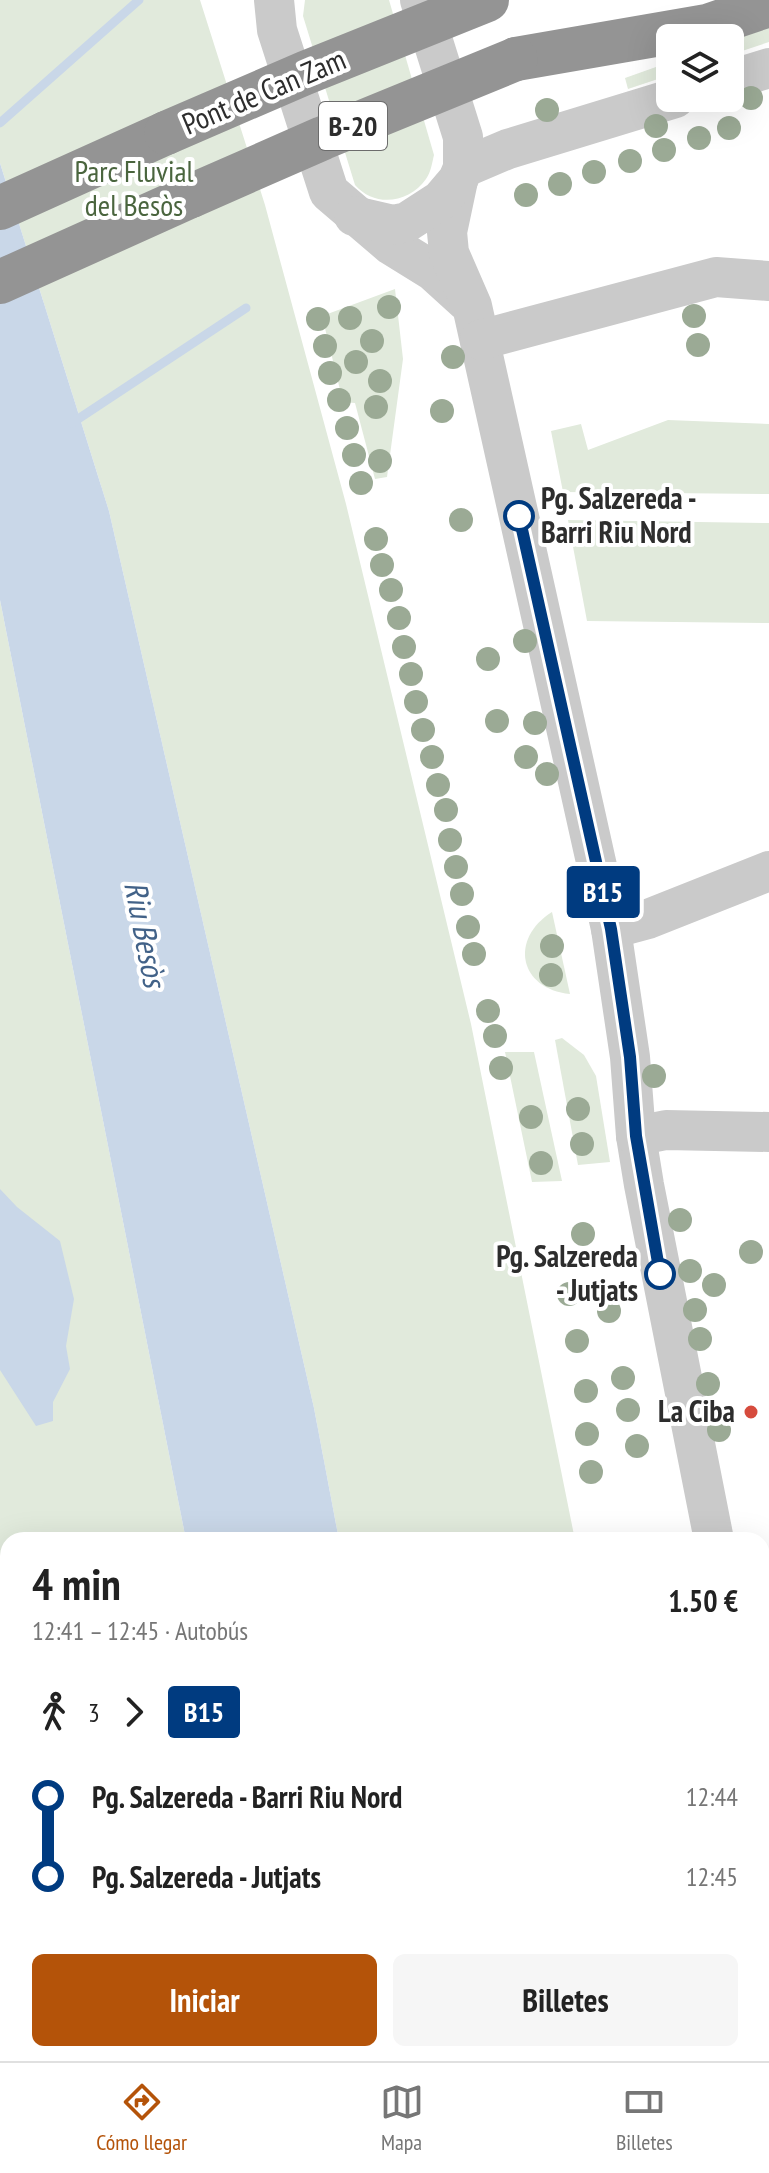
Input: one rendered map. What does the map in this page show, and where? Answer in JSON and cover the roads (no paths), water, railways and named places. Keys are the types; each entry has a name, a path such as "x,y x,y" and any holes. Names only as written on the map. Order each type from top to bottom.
{"highway":[{"name":"Pont de Can Zam","path":"0,208 291,79 487,0"},
{"name":"B-20","path":"0,282 323,138 516,59 672,0"},
{"path":"516,59 707,26 769,5"}],"street":[{"path":"420,0 463,137 460,174 447,232 449,253 476,323 611,929 630,1057 636,1136 712,1532"},
{"path":"276,2 277,30 329,192 391,245 433,271 476,323"},
{"path":"744,76 769,68"},
{"path":"354,216 393,225 407,222 441,200 460,174 508,149 656,104"},
{"path":"476,323 716,277 769,281"},
{"path":"611,929 648,919 769,871"},
{"path":"636,1136 666,1130 769,1132"}],"water":[{"name":"Riu Besòs","path":"0,163 109,511 314,1408 337,1532 184,1532 0,600"},
{"path":"0,1189 17,1207 60,1241 74,1299 66,1346 70,1369 53,1402 53,1421 36,1426 0,1370"}],"waterway":[{"path":"0,123 139,0"},
{"path":"72,423 246,308"}],"place":[{"name":"Pg. Salzereda - Barri Riu Nord","path":"519,516"},
{"name":"Pg. Salzereda - Jutjats","path":"660,1274"},
{"name":"La Ciba","path":"751,1412"}],"park label":[{"name":"Parc Fluvial del Besòs","path":"134,189"}]}
